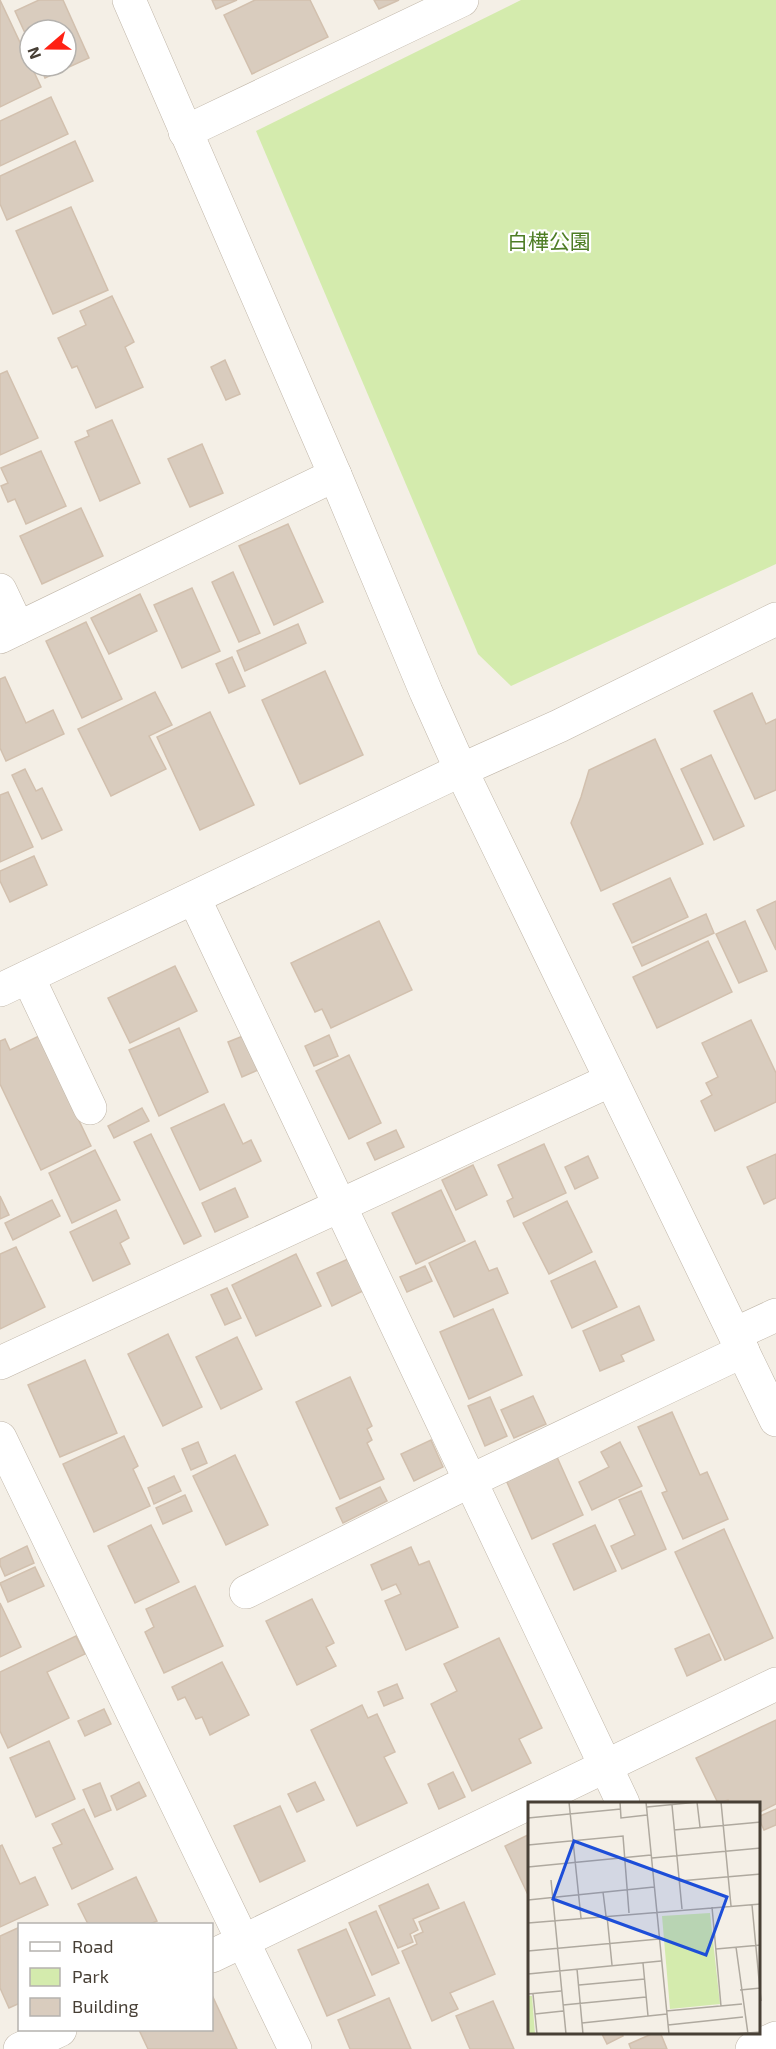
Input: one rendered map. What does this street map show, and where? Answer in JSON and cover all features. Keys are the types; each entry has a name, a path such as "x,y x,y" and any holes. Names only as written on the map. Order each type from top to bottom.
{"street":[{"path":"129,0 462,770 776,1420"},
{"path":"185,132 423,8 462,0"},
{"path":"0,590 9,632 335,475"},
{"path":"90,1108 14,984 559,726 776,619"},
{"path":"194,898 622,1802"},
{"path":"0,1363 611,1080"},
{"path":"246,1592 470,1481 739,1343 776,1315"},
{"path":"0,1438 295,2049"},
{"path":"532,1802 776,1684"},
{"path":"213,1956 528,1804"},
{"path":"20,2049 58,2031"},
{"path":"736,2034 743,2049"},
{"path":"752,2049 776,2038"}],"green space":[{"name":"白樺公園","path":"521,0 776,0 776,564 511,686 478,654 256,131"}],"building":[{"path":"0,0 18,38 18,78 37,78 41,87 0,107"},
{"path":"39,0 63,0 71,18 18,18 15,11"},
{"path":"212,0 237,0 216,9"},
{"path":"255,0 310,0 328,37 252,74 224,15"},
{"path":"374,0 399,0 379,9"},
{"path":"78,33 89,58 78,63"},
{"path":"51,97 68,134 0,166 0,121"},
{"path":"75,141 93,181 7,220 0,204 0,176"},
{"path":"71,207 108,290 53,314 16,231"},
{"path":"112,296 134,342 125,347 143,387 96,408 77,366 72,368 58,338 86,325 80,311"},
{"path":"225,360 240,394 226,400 211,367"},
{"path":"7,371 38,438 0,455 0,374"},
{"path":"112,420 140,483 100,501 75,442 89,436 87,431"},
{"path":"202,444 223,493 190,507 168,459"},
{"path":"41,451 66,506 26,524 15,499 8,502 1,486 8,483 1,468"},
{"path":"81,508 103,556 42,584 20,536"},
{"path":"288,524 323,602 274,625 239,546"},
{"path":"233,572 260,633 239,642 212,582"},
{"path":"192,588 220,651 182,668 154,605"},
{"path":"140,594 157,631 109,654 91,618"},
{"path":"86,622 122,699 82,718 46,641"},
{"path":"298,624 306,643 245,671 237,651"},
{"path":"232,657 245,686 229,693 216,664"},
{"path":"325,671 363,755 300,784 262,700"},
{"path":"5,677 26,723 53,710 64,734 6,761 0,748 0,679"},
{"path":"155,692 172,725 149,736 166,769 111,796 78,729"},
{"path":"752,693 766,724 776,719 776,790 755,799 714,711"},
{"path":"210,712 254,805 200,830 157,737"},
{"path":"655,739 703,844 601,891 571,823 589,770"},
{"path":"711,755 744,826 714,840 681,769"},
{"path":"25,769 36,791 42,788 62,830 42,839 12,775"},
{"path":"8,792 33,847 0,862 0,795"},
{"path":"34,856 47,885 10,902 0,881 0,871"},
{"path":"670,878 688,917 632,943 613,904"},
{"path":"776,901 776,950 757,910"},
{"path":"706,914 714,933 642,966 633,947"},
{"path":"379,921 412,990 331,1028 322,1009 315,1012 291,963"},
{"path":"745,921 767,971 739,983 716,934"},
{"path":"708,941 732,992 657,1028 633,977"},
{"path":"175,966 197,1011 130,1043 108,998"},
{"path":"751,1020 776,1073 776,1102 715,1131 701,1101 712,1095 706,1083 718,1077 702,1043"},
{"path":"179,1028 208,1092 159,1116 129,1050"},
{"path":"329,1035 338,1056 314,1066 305,1046"},
{"path":"39,1036 91,1146 41,1170 0,1084 0,1041 5,1039 10,1050"},
{"path":"243,1036 258,1070 242,1077 228,1042"},
{"path":"349,1055 381,1123 349,1139 316,1071"},
{"path":"224,1104 243,1144 251,1140 261,1161 200,1190 171,1128"},
{"path":"142,1108 149,1121 114,1138 108,1126"},
{"path":"396,1130 404,1147 375,1160 367,1143"},
{"path":"151,1134 201,1236 184,1244 134,1142"},
{"path":"544,1144 566,1193 514,1217 507,1201 513,1198 498,1165"},
{"path":"95,1150 120,1200 72,1223 49,1173"},
{"path":"776,1154 776,1198 764,1204 747,1167"},
{"path":"588,1156 598,1178 575,1189 565,1167"},
{"path":"473,1165 487,1195 456,1210 442,1180"},
{"path":"235,1188 248,1217 215,1232 202,1203"},
{"path":"441,1190 465,1241 416,1264 392,1213"},
{"path":"0,1196 9,1215 0,1219"},
{"path":"52,1200 60,1216 13,1240 5,1223"},
{"path":"567,1201 592,1252 549,1274 523,1223"},
{"path":"116,1210 129,1238 120,1243 130,1264 93,1281 70,1232"},
{"path":"475,1241 489,1271 497,1268 508,1293 454,1317 429,1263"},
{"path":"16,1247 45,1307 0,1329 0,1254"},
{"path":"296,1254 321,1306 256,1336 232,1285"},
{"path":"348,1259 363,1291 332,1306 317,1273"},
{"path":"595,1261 617,1307 572,1328 551,1281"},
{"path":"425,1266 432,1281 407,1292 400,1277"},
{"path":"227,1288 241,1318 225,1325 211,1295"},
{"path":"639,1306 654,1340 621,1355 624,1361 600,1371 583,1331"},
{"path":"493,1309 522,1375 469,1399 440,1332"},
{"path":"168,1334 202,1407 163,1426 128,1354"},
{"path":"237,1337 262,1389 221,1409 196,1357"},
{"path":"85,1360 117,1433 60,1457 28,1385"},
{"path":"350,1377 372,1426 367,1429 372,1440 367,1443 384,1479 340,1499 296,1402"},
{"path":"533,1396 546,1424 514,1438 501,1410"},
{"path":"490,1397 507,1436 485,1446 468,1406"},
{"path":"672,1412 700,1475 707,1472 728,1519 683,1539 662,1493 667,1491 638,1427"},
{"path":"124,1436 138,1466 133,1469 150,1506 94,1532 63,1464"},
{"path":"431,1440 443,1467 414,1481 401,1454"},
{"path":"198,1442 207,1463 191,1470 182,1449"},
{"path":"620,1442 642,1486 592,1510 579,1482 609,1467 601,1452"},
{"path":"235,1455 268,1525 226,1545 193,1476"},
{"path":"557,1457 583,1515 532,1539 506,1480"},
{"path":"174,1476 181,1491 154,1504 148,1488"},
{"path":"380,1487 387,1501 343,1523 336,1508"},
{"path":"641,1491 666,1549 622,1569 611,1546 635,1535 619,1500"},
{"path":"185,1495 192,1511 163,1524 156,1508"},
{"path":"151,1525 179,1582 135,1603 108,1546"},
{"path":"595,1525 616,1571 574,1590 553,1544"},
{"path":"724,1529 773,1638 725,1660 675,1552"},
{"path":"27,1546 34,1563 5,1576 0,1559"},
{"path":"411,1547 419,1565 429,1561 458,1627 406,1650 385,1601 401,1594 396,1584 382,1590 371,1565"},
{"path":"35,1567 44,1586 8,1602 0,1583"},
{"path":"195,1586 223,1646 164,1673 145,1632 154,1627 146,1609"},
{"path":"312,1599 334,1643 326,1647 336,1666 297,1685 266,1621"},
{"path":"0,1603 21,1647 0,1657"},
{"path":"709,1634 721,1660 687,1676 675,1649"},
{"path":"76,1636 85,1654 47,1672 69,1718 8,1748 0,1731 0,1672"},
{"path":"499,1638 542,1728 519,1739 531,1763 472,1791 431,1704 457,1691 444,1664"},
{"path":"222,1662 249,1715 210,1735 202,1717 196,1719 185,1697 178,1700 172,1687"},
{"path":"397,1684 403,1698 384,1706 378,1692"},
{"path":"362,1705 368,1718 377,1714 395,1752 384,1757 407,1803 357,1826 311,1730"},
{"path":"104,1709 111,1724 85,1736 78,1721"},
{"path":"776,1720 776,1804 761,1812 761,1802 729,1802 728,1800 718,1802 696,1758"},
{"path":"49,1741 75,1799 36,1817 10,1758"},
{"path":"453,1772 465,1797 439,1809 428,1784"},
{"path":"139,1782 146,1796 117,1810 111,1796"},
{"path":"315,1782 324,1800 297,1812 288,1794"},
{"path":"100,1783 111,1810 95,1817 83,1790"},
{"path":"280,1806 305,1861 260,1882 234,1826"},
{"path":"84,1809 113,1869 72,1889 53,1848 62,1844 52,1824"},
{"path":"776,1809 776,1825 764,1830 761,1816"},
{"path":"528,1835 528,1895 505,1846"},
{"path":"2,1845 20,1884 35,1877 48,1905 0,1927 0,1846"},
{"path":"136,1877 157,1921 152,1923 88,1923 78,1904"},
{"path":"428,1884 439,1908 413,1919 418,1930 410,1934 413,1942 398,1948 379,1906"},
{"path":"464,1902 495,1974 450,1993 458,2009 432,2021 402,1951 417,1944 414,1936 423,1932 419,1922"},
{"path":"376,1911 399,1963 372,1975 349,1923"},
{"path":"18,1928 18,2004 9,2008 0,1988 0,1936"},
{"path":"346,1929 375,1995 327,2016 298,1950"},
{"path":"213,1997 237,2049 148,2049 139,2031 213,2031"},
{"path":"389,1998 411,2049 350,2049 338,2020"},
{"path":"493,2001 514,2049 470,2049 456,2016"},
{"path":"602,2034 622,2034 623,2036 607,2044"},
{"path":"652,2034 661,2034 667,2049 631,2049 629,2044"}]}
